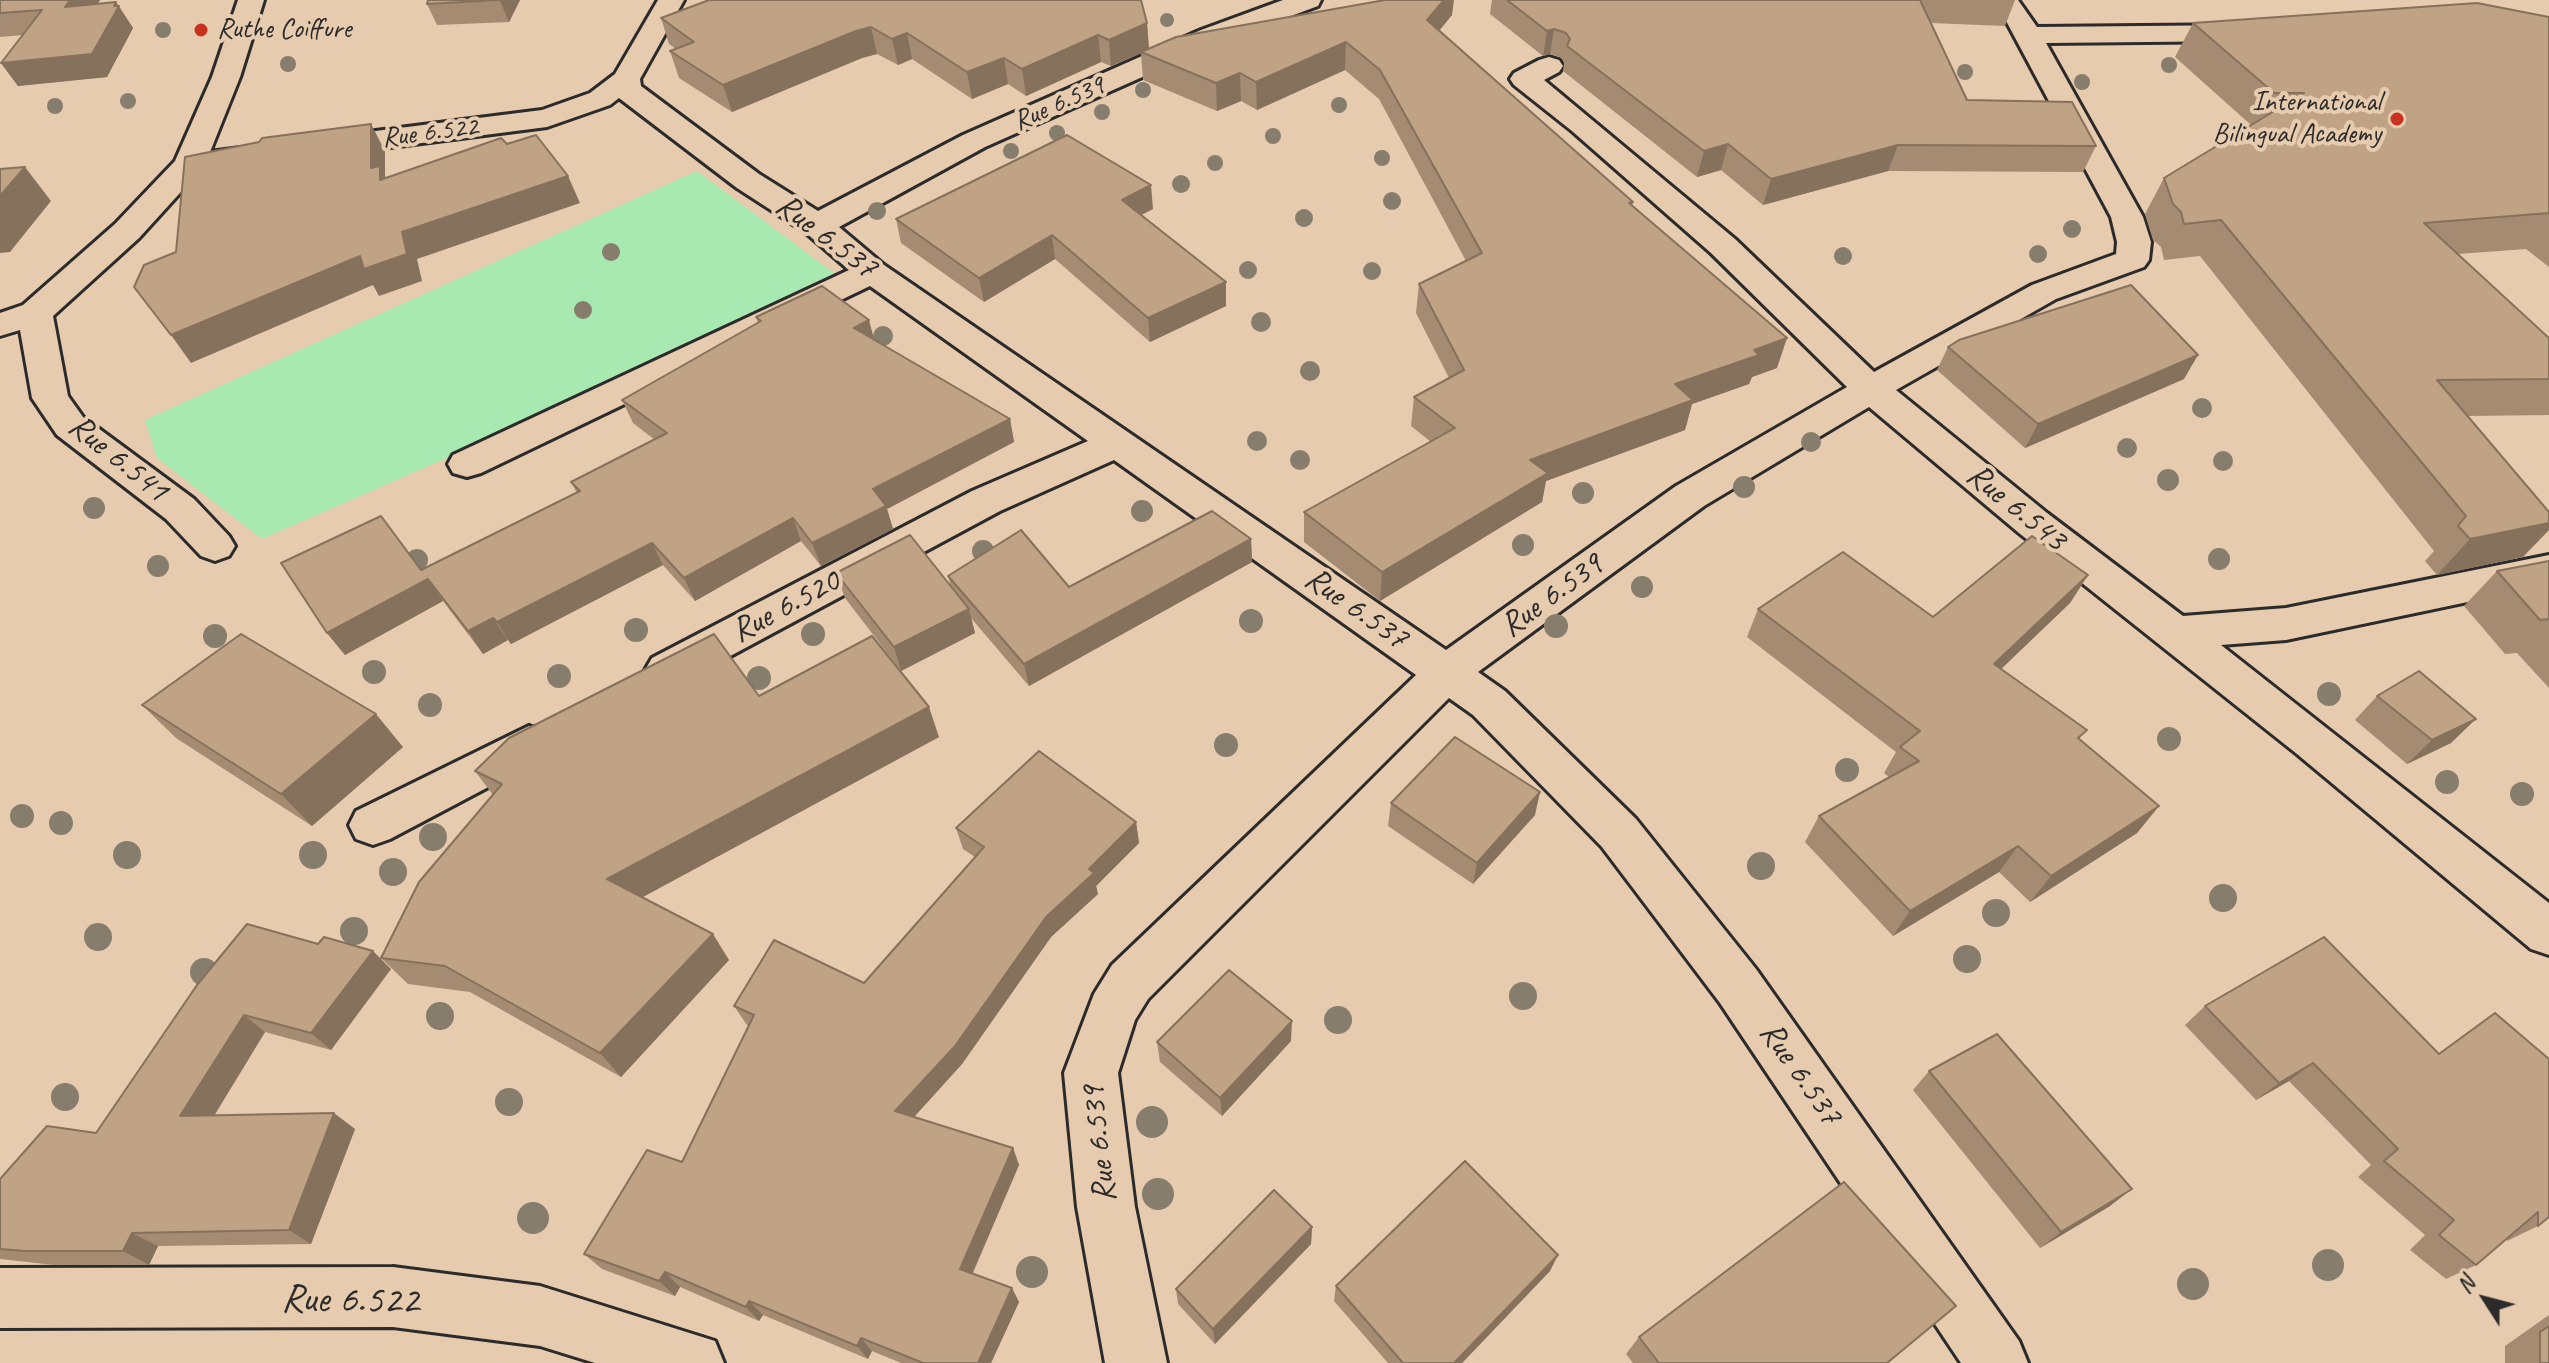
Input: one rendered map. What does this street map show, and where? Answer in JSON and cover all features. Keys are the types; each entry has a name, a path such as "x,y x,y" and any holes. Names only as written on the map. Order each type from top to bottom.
{"street":[{"path":"18,319 127,231 189,164 226,77 251,0"},
{"path":"626,79 671,0"},
{"name":"Rue 6.539","path":"817,225 974,141 1211,36 1308,0"},
{"name":"Rue 6.539","path":"1136,1363 1106,1207 1091,1073 1112,1011 1130,982 1447,672 1690,496 2044,292 2132,260 2134,242 2127,217 2016,14 2003,0"},
{"path":"2028,35 2271,33"},
{"name":"Rue 6.543","path":"1549,66 1524,79 1583,125 1723,246 1871,389 2033,523 2176,633 2549,933"},
{"name":"Rue 6.522","path":"298,150 547,118 600,99 626,79"},
{"name":"Rue 6.537","path":"626,79 626,89 634,96 748,181 817,225 872,272 1489,703 1619,833 1747,998 1997,1363"},
{"path":"189,164 267,154"},
{"path":"467,464 872,272"},
{"name":"Rue 6.541","path":"18,319 50,398 70,426 180,509 215,546"},
{"name":"Rue 6.520","path":"628,692 986,501 1118,443"},
{"path":"2176,633 2286,624 2549,570"},
{"path":"373,825 559,728"},
{"name":"Rue 6.522","path":"0,1298 393,1297 540,1316 693,1363"}],"green space":[{"path":"697,171 838,276 577,401 262,539 157,458 145,420"}],"building":[{"path":"0,0 70,0 65,7 116,2 114,6 119,6 92,54 1,63 42,10 0,13"},
{"path":"428,0 500,0 427,4"},
{"path":"709,0 1141,0 1147,23 1109,40 1098,35 1022,69 1004,58 967,72 907,33 892,39 871,27 723,85 670,51 694,42 661,18"},
{"path":"1385,0 1444,0 1427,20 1633,202 1629,203 1787,338 1754,350 1759,355 1675,384 1693,400 1530,460 1548,473 1382,572 1304,512 1455,428 1414,397 1464,370 1419,284 1482,253 1380,70 1346,42 1256,82 1240,73 1216,83 1141,52 1176,37"},
{"path":"1507,0 1920,0 1967,100 2072,102 2096,146 1898,145 1771,179 1728,144 1704,151 1567,46 1570,39 1566,33 1554,29 1547,31"},
{"path":"2477,3 2549,17 2549,213 2424,223 2549,338 2549,379 2437,380 2549,512 2549,523 2470,539 2458,526 2466,516 2221,220 2184,224 2164,178 2304,93 2274,93 2193,23"},
{"path":"371,124 371,168 380,166 380,180 501,138 507,144 536,135 568,176 402,232 407,254 364,269 360,256 171,335 134,287 144,265 176,252 185,157 259,142 262,138"},
{"path":"1067,135 1151,185 1122,200 1226,282 1148,318 1052,235 979,278 896,219"},
{"path":"25,167 0,196 0,169"},
{"path":"2131,285 2198,355 2038,424 1948,347 1959,340"},
{"path":"822,286 869,320 854,328 1010,419 873,489 886,506 812,543 793,518 684,578 652,543 497,622 493,618 468,631 428,579 327,633 281,563 381,516 421,570 580,491 571,482 667,433 622,400 761,321 756,317"},
{"path":"1212,511 1251,539 1024,664 948,576 1021,530 1069,587"},
{"path":"910,535 969,609 894,647 836,573"},
{"path":"2032,536 2088,575 1994,664 2087,730 2078,738 2159,806 2051,876 2018,846 1910,911 1819,816 1919,761 1900,747 1920,731 1758,609 1843,552 1933,617"},
{"path":"2549,561 2549,619 2540,620 2497,571"},
{"path":"241,634 376,714 281,794 142,705"},
{"path":"714,634 759,696 872,636 929,707 607,879 713,934 600,1053 445,966 381,958 419,882 502,784 475,771 509,738"},
{"path":"2419,671 2476,719 2432,740 2377,696"},
{"path":"1455,737 1540,792 1477,863 1391,803"},
{"path":"1039,751 1136,822 1089,869 1094,873 1046,917 955,1046 895,1111 1013,1148 960,1269 1012,1288 978,1363 923,1363 861,1338 857,1346 749,1301 746,1307 665,1272 659,1281 584,1254 647,1150 682,1162 754,1015 734,1006 774,940 864,983 984,847 956,828"},
{"path":"247,924 318,944 324,937 373,951 311,1033 244,1015 180,1116 334,1113 289,1230 132,1233 123,1251 0,1249 0,1179 47,1126 96,1133 197,985"},
{"path":"2324,937 2439,1054 2495,1013 2549,1059 2549,1217 2538,1226 2538,1212 2476,1265 2439,1235 2454,1220 2384,1161 2398,1149 2313,1063 2279,1083 2205,1006"},
{"path":"1229,970 1292,1021 1220,1098 1157,1042"},
{"path":"1997,1034 2132,1189 2061,1232 1929,1071"},
{"path":"1465,1161 1558,1255 1454,1363 1403,1363 1336,1286"},
{"path":"1844,1182 1956,1306 1887,1363 1659,1363 1639,1337"},
{"path":"1274,1190 1312,1227 1213,1329 1176,1289"},
{"path":"2549,1326 2549,1363 2540,1363 2540,1332"}],"place":[{"name":"Ruthe Coiffure","path":"201,30"},
{"name":"International Bilingual Academy","path":"2397,119"}]}
